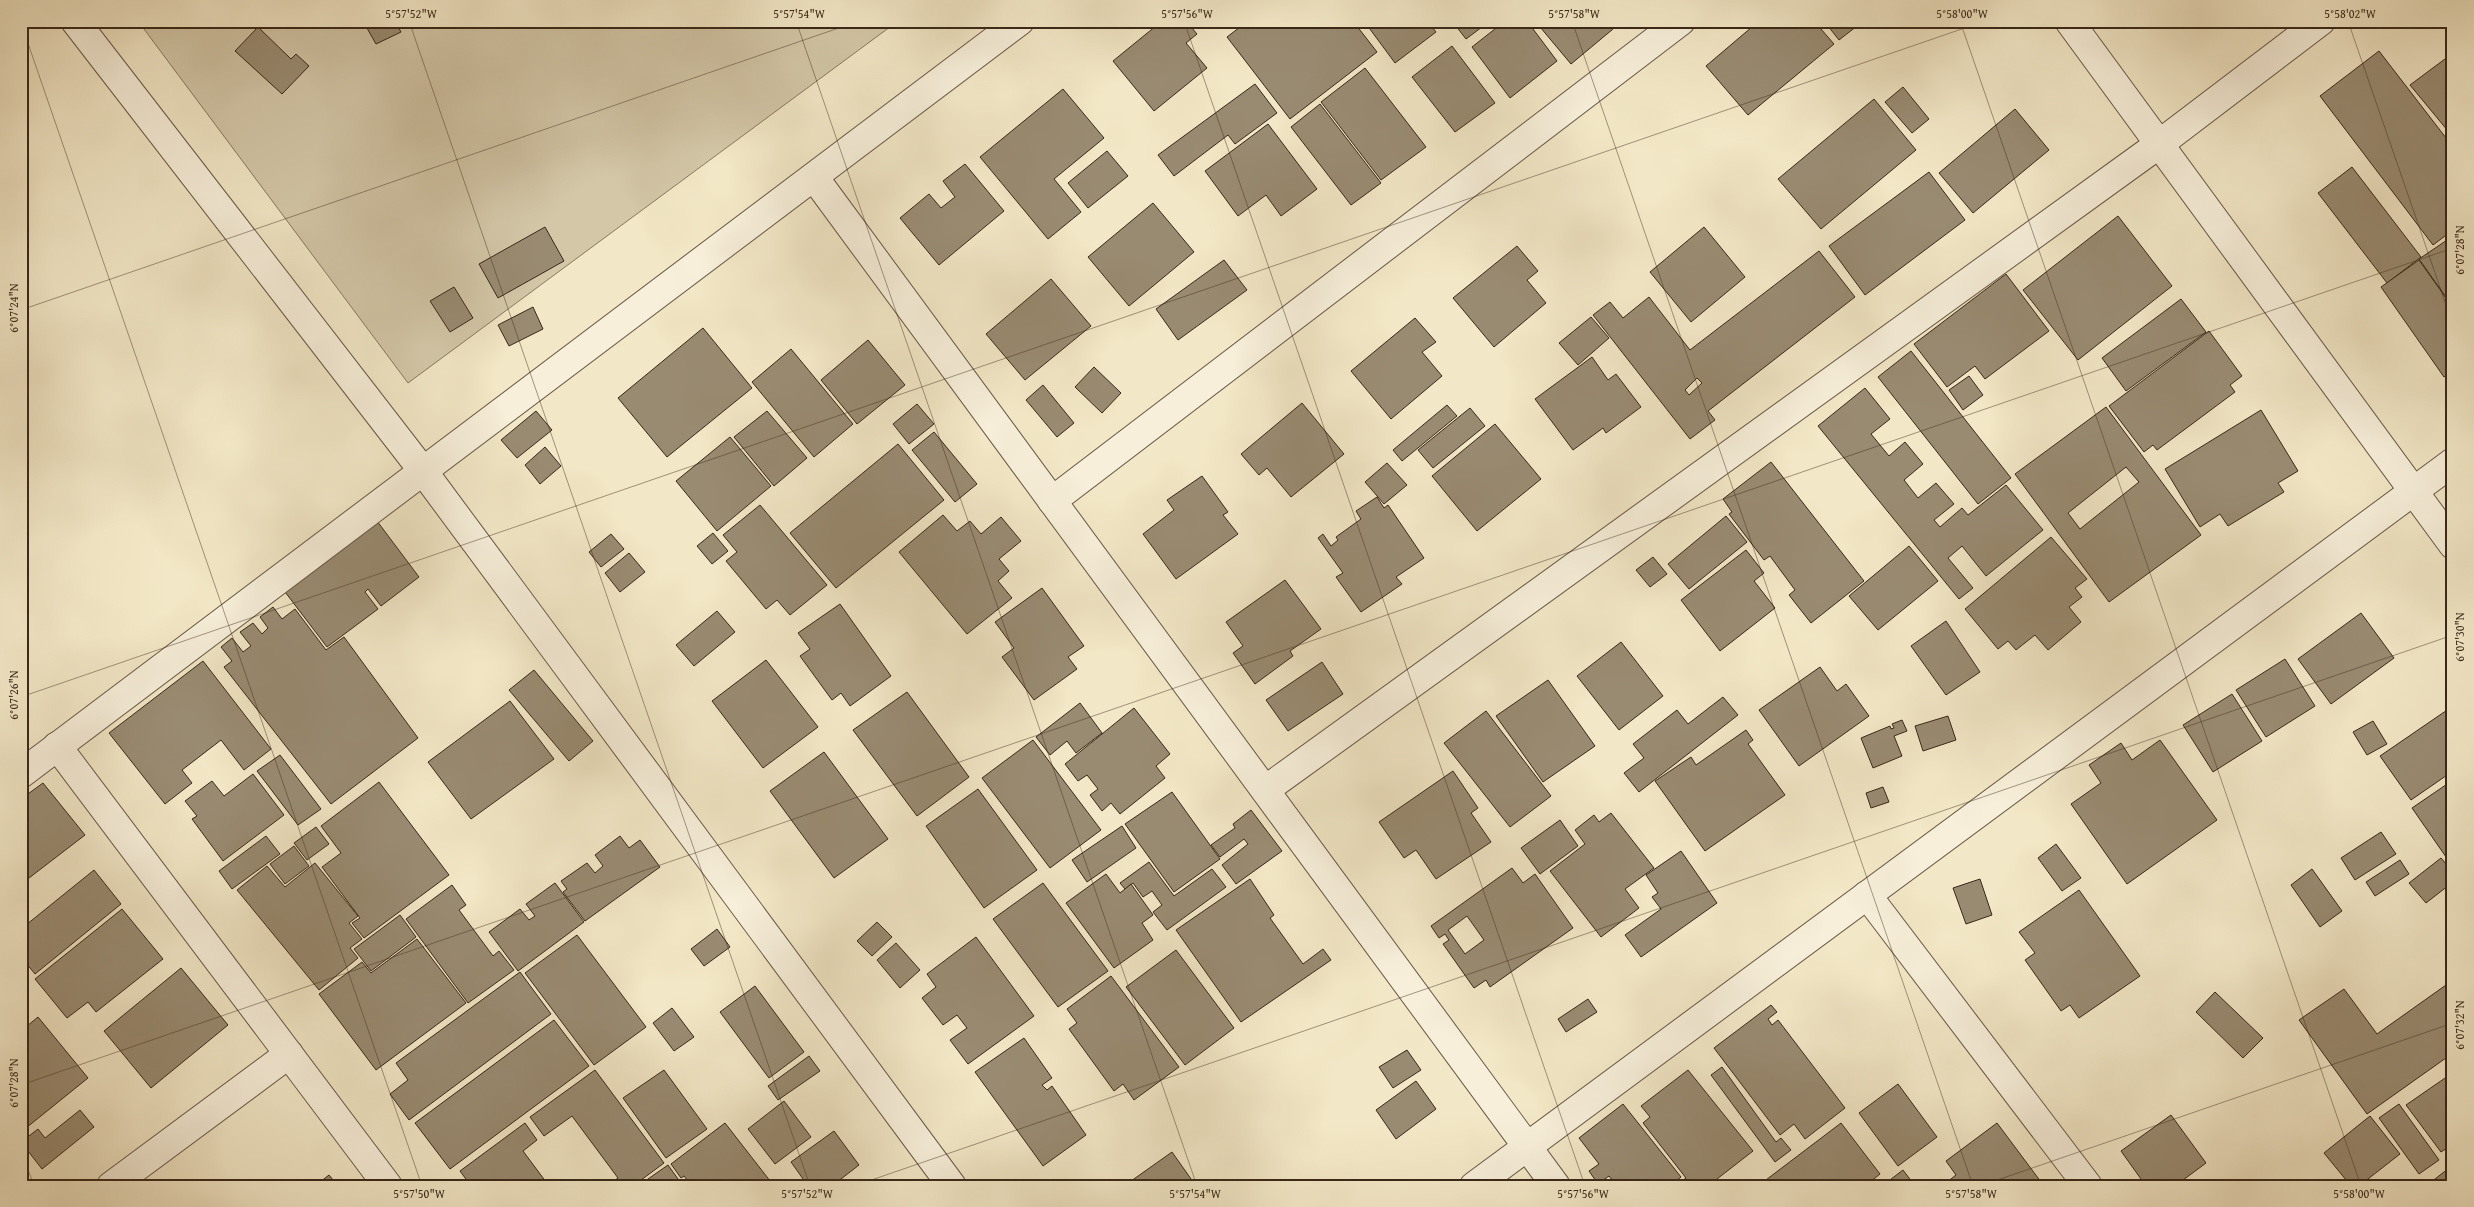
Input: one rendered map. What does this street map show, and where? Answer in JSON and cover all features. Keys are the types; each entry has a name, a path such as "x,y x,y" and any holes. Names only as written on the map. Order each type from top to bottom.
{"street":[{"path":"75,21 423,471 952,1186"},
{"path":"21,774 1020,21"},
{"path":"1052,501 1681,21"},
{"path":"2069,21 2453,546"},
{"path":"1264,790 2158,145 2321,21"},
{"path":"814,177 1556,1186"},
{"path":"1474,1186 2453,462"},
{"path":"57,746 388,1186"},
{"path":"1867,895 2088,1186"},
{"path":"112,1186 289,1054"}],"shaded area":[{"path":"138,21 898,21 408,383"}],"building":[{"path":"363,21 395,21 401,32 376,44"},
{"path":"1162,21 1186,21 1197,34 1186,43 1207,68 1154,111 1113,61"},
{"path":"1248,21 1353,21 1377,52 1290,119 1227,37"},
{"path":"1364,21 1427,21 1436,32 1395,63"},
{"path":"1452,21 1490,21 1466,39"},
{"path":"1505,21 1527,21 1557,61 1510,98 1472,47"},
{"path":"1535,21 1607,21 1613,29 1571,64"},
{"path":"1759,21 1814,21 1834,44 1748,115 1706,66"},
{"path":"1824,21 1853,21 1857,26 1839,40"},
{"path":"258,27 291,59 296,54 309,66 282,94 235,51"},
{"path":"1452,46 1495,103 1455,132 1412,77"},
{"path":"2379,51 2453,147 2453,230 2433,245 2320,96"},
{"path":"2453,53 2453,137 2410,85"},
{"path":"1365,68 1426,147 1381,180 1321,102"},
{"path":"1255,84 1277,113 1235,144 1228,135 1174,176 1158,155"},
{"path":"1903,87 1929,119 1912,133 1885,102"},
{"path":"1063,89 1104,138 1054,179 1081,212 1048,239 980,157"},
{"path":"1874,99 1916,150 1821,229 1778,179"},
{"path":"1320,104 1381,183 1351,205 1291,127"},
{"path":"2015,109 2049,150 1973,213 1939,173"},
{"path":"1268,124 1317,189 1281,216 1266,195 1238,216 1205,171"},
{"path":"1107,151 1128,176 1088,208 1068,183"},
{"path":"965,164 1004,211 939,265 900,218 929,194 941,208 955,197 943,181"},
{"path":"2352,167 2421,257 2387,283 2318,193"},
{"path":"1929,172 1965,220 1865,295 1829,246"},
{"path":"1153,203 1194,252 1129,306 1088,257"},
{"path":"2118,216 2172,286 2078,360 2023,290"},
{"path":"545,227 564,261 498,298 479,264"},
{"path":"1704,227 1745,277 1691,322 1650,272"},
{"path":"2453,236 2453,274 2450,276 2453,281 2453,307 2419,259"},
{"path":"1517,246 1538,271 1527,280 1546,303 1494,347 1453,298"},
{"path":"1819,251 1855,297 1708,411 1715,420 1690,439 1593,315 1610,302 1623,318 1649,297 1690,350","holes":["1697,378 1702,383 1689,395 1685,390"]},
{"path":"1224,260 1247,290 1178,340 1156,309"},
{"path":"2419,260 2453,308 2453,371 2444,377 2381,287"},
{"path":"2006,274 2049,331 1985,379 1975,366 1947,387 1914,344"},
{"path":"1051,279 1091,326 1025,380 986,334"},
{"path":"454,287 473,318 450,332 430,301"},
{"path":"2181,299 2206,332 2126,391 2102,358"},
{"path":"533,307 543,329 509,346 498,325"},
{"path":"1591,317 1609,338 1578,365 1559,343"},
{"path":"1415,318 1436,342 1422,352 1442,376 1391,419 1351,371"},
{"path":"703,328 752,388 667,457 618,398"},
{"path":"2209,331 2242,376 2230,385 2235,392 2157,450 2153,445 2144,452 2109,406"},
{"path":"868,340 905,385 857,424 821,380"},
{"path":"791,349 853,424 814,457 752,382"},
{"path":"1911,351 2011,478 1978,504 1878,377"},
{"path":"1592,357 1608,380 1616,374 1641,407 1606,433 1603,428 1573,450 1535,399"},
{"path":"1094,367 1121,393 1102,413 1075,387"},
{"path":"1969,376 1983,395 1963,410 1949,390"},
{"path":"1043,385 1074,423 1057,437 1026,400"},
{"path":"1865,388 1890,419 1871,434 1889,456 1905,442 1923,464 1904,480 1918,498 1936,483 1954,504 1934,520 1940,527 1962,508 1968,515 2006,485 2043,530 1986,576 1962,546 1948,558 1973,588 1959,599 1818,426"},
{"path":"1302,403 1344,454 1291,497 1267,468 1259,475 1241,454"},
{"path":"917,404 934,424 909,444 893,424"},
{"path":"1447,405 1457,416 1402,461 1393,450"},
{"path":"2106,407 2201,535 2109,602 2015,474","holes":["2126,467 2139,482 2080,529 2068,513"]},
{"path":"1470,408 1485,426 1433,468 1418,450"},
{"path":"2261,410 2298,471 2278,483 2284,492 2228,526 2220,514 2200,527 2165,469"},
{"path":"536,411 552,430 517,458 501,440"},
{"path":"767,411 807,458 774,486 734,437"},
{"path":"1495,424 1541,479 1477,531 1432,476"},
{"path":"934,432 977,484 955,502 912,450"},
{"path":"730,437 771,486 717,531 676,481"},
{"path":"898,444 944,500 836,588 790,533"},
{"path":"545,447 561,466 540,484 525,465"},
{"path":"1771,462 1864,581 1811,623 1789,595 1795,590 1770,556 1764,560 1729,514 1732,512 1723,499"},
{"path":"1387,463 1407,485 1384,504 1365,482"},
{"path":"1202,476 1228,512 1223,515 1238,534 1176,579 1143,534 1174,510 1167,500"},
{"path":"1377,497 1384,508 1388,505 1424,558 1396,577 1402,584 1361,612 1336,577 1343,573 1318,538 1323,534 1331,546 1338,540 1336,537 1361,519 1356,511"},
{"path":"760,505 827,585 790,615 777,600 766,609 726,561 737,552 723,535"},
{"path":"371,513 419,577 381,606 368,589 365,592 378,609 327,647 279,584"},
{"path":"943,515 957,531 970,521 981,534 1001,517 1021,541 999,559 1009,571 998,581 1012,598 967,634 899,552"},
{"path":"1726,516 1747,542 1689,589 1668,564"},
{"path":"713,533 728,551 712,564 697,546"},
{"path":"611,534 624,549 601,567 589,552"},
{"path":"2051,537 2087,579 2075,588 2082,597 2069,607 2081,622 2048,650 2035,635 2016,650 2008,641 1998,649 1965,609"},
{"path":"1909,546 1938,581 1878,630 1849,596"},
{"path":"1746,550 1764,573 1754,581 1775,608 1720,651 1681,600"},
{"path":"629,553 645,572 620,592 605,573"},
{"path":"1653,557 1667,574 1650,587 1636,570"},
{"path":"1285,580 1321,629 1290,651 1293,656 1255,684 1233,653 1243,646 1226,622"},
{"path":"1042,588 1084,646 1068,657 1077,669 1034,700 1002,657 1014,648 995,622"},
{"path":"840,604 891,676 850,706 841,693 832,700 800,656 810,649 798,633"},
{"path":"273,607 282,619 295,609 326,650 344,637 418,738 331,804 224,667 232,661 221,647 232,638 243,652 251,646 240,632 253,623 262,634 268,628 260,617"},
{"path":"717,611 735,632 694,666 676,645"},
{"path":"2361,613 2394,658 2331,704 2298,659"},
{"path":"1946,621 1980,672 1946,695 1911,646"},
{"path":"1621,642 1663,696 1619,730 1577,676"},
{"path":"2285,659 2315,706 2266,737 2236,690"},
{"path":"766,660 818,727 763,768 712,701"},
{"path":"203,661 271,749 244,770 221,740 182,770 192,783 165,804 109,733"},
{"path":"1322,662 1343,694 1288,731 1266,700"},
{"path":"1820,667 1837,691 1846,684 1869,716 1799,766 1759,710"},
{"path":"534,670 593,741 569,761 509,690"},
{"path":"1548,680 1595,746 1543,782 1496,716"},
{"path":"907,692 969,777 917,816 853,730"},
{"path":"2232,694 2262,741 2213,772 2183,725"},
{"path":"1723,697 1738,715 1639,792 1624,773 1644,758 1633,744 1677,710 1688,724"},
{"path":"510,701 554,759 471,819 428,762"},
{"path":"1080,703 1102,733 1076,753 1067,741 1050,755 1036,737"},
{"path":"2453,706 2453,771 2411,800 2380,756"},
{"path":"1134,708 1170,754 1156,766 1165,778 1120,814 1111,803 1102,811 1090,795 1098,789 1087,775 1078,781 1065,764"},
{"path":"1486,711 1551,796 1510,827 1444,743"},
{"path":"1948,716 1956,740 1923,751 1915,726"},
{"path":"1902,720 1907,731 1894,736 1902,756 1873,768 1861,738 1890,726 1891,729 1894,728 1892,724"},
{"path":"2373,721 2387,744 2367,755 2353,732"},
{"path":"1746,730 1753,740 1748,744 1785,795 1705,851 1655,781 1691,757 1696,765"},
{"path":"1033,740 1101,830 1050,868 982,778"},
{"path":"2160,740 2217,820 2127,884 2071,804 2101,783 2089,765 2121,743 2132,760"},
{"path":"824,752 888,839 834,878 770,791"},
{"path":"280,755 321,809 298,825 257,771"},
{"path":"1453,771 1478,808 1471,813 1491,842 1436,879 1416,850 1404,858 1379,822"},
{"path":"253,774 284,815 223,861 192,819 197,816 185,801 212,781 224,796"},
{"path":"2453,780 2453,867 2412,808"},
{"path":"379,782 449,875 364,938 352,923 360,918 322,867 341,853 321,826"},
{"path":"43,783 85,835 29,878 21,868 21,799"},
{"path":"1883,787 1889,802 1871,808 1866,793"},
{"path":"978,789 1037,870 984,908 926,826"},
{"path":"1172,792 1220,859 1174,892 1125,824"},
{"path":"1251,810 1282,851 1236,884 1222,865 1248,844 1244,839 1220,857 1211,845 1235,828 1233,824"},
{"path":"1611,813 1654,868 1625,889 1639,908 1601,937 1550,871 1585,844 1575,830 1594,815 1599,822"},
{"path":"1560,820 1578,846 1540,874 1521,848"},
{"path":"1122,826 1136,848 1087,882 1072,860"},
{"path":"316,827 329,844 307,860 294,843"},
{"path":"2381,832 2396,854 2355,880 2341,858"},
{"path":"266,836 280,854 232,889 219,871"},
{"path":"620,836 629,848 640,840 660,867 585,921 563,892 567,889 561,881 587,863 595,873 603,866 595,855"},
{"path":"2056,844 2081,878 2062,891 2038,858"},
{"path":"294,846 309,866 285,884 270,864"},
{"path":"1681,851 1717,903 1641,957 1625,935 1661,909 1652,897 1658,893 1646,875"},
{"path":"2441,858 2453,872 2453,882 2426,903 2409,883"},
{"path":"2400,860 2409,874 2375,896 2366,882"},
{"path":"1149,862 1174,896 1212,869 1226,887 1167,930 1153,912 1162,905 1152,891 1143,897 1133,883 1125,889 1120,883"},
{"path":"315,863 358,916 349,923 362,939 350,948 358,958 319,990 237,890 267,866 285,887"},
{"path":"1512,868 1523,883 1535,874 1573,928 1490,987 1486,980 1474,988 1443,944 1449,940 1445,934 1439,938 1431,926","holes":["1467,916 1484,940 1465,954 1448,930"]},
{"path":"2312,869 2342,911 2320,927 2291,885"},
{"path":"94,870 121,904 35,974 21,957 21,929"},
{"path":"1106,874 1120,893 1131,884 1153,915 1142,923 1153,940 1114,968 1066,903"},
{"path":"1250,879 1274,915 1270,918 1303,964 1323,949 1331,960 1241,1022 1176,930"},
{"path":"1980,879 1992,915 1966,924 1953,888"},
{"path":"555,883 584,922 518,971 489,932 520,909 529,920 535,916 526,904"},
{"path":"1043,883 1108,971 1058,1007 993,919"},
{"path":"452,885 466,905 459,910 493,956 499,951 514,970 468,1003 406,919"},
{"path":"2079,890 2140,976 2079,1018 2070,1005 2061,1011 2025,960 2035,953 2019,932"},
{"path":"122,909 163,959 96,1012 88,1002 67,1018 35,979"},
{"path":"400,915 416,937 371,971 354,949"},
{"path":"877,922 892,937 872,956 857,941"},
{"path":"717,929 730,947 704,966 691,949"},
{"path":"577,935 646,1027 594,1065 525,973"},
{"path":"976,937 1034,1016 968,1064 950,1040 967,1028 957,1015 943,1025 922,998 936,987 927,974"},
{"path":"417,939 466,1003 376,1070 319,994 362,962 371,973"},
{"path":"896,943 920,970 900,988 877,960"},
{"path":"1176,950 1234,1028 1185,1065 1126,987"},
{"path":"181,968 228,1025 151,1088 104,1031"},
{"path":"520,972 551,1014 409,1120 390,1094 408,1080 396,1063"},
{"path":"1111,976 1179,1067 1134,1100 1123,1084 1114,1091 1069,1029 1077,1023 1067,1009"},
{"path":"2453,980 2453,1053 2367,1114 2299,1020 2344,989 2377,1034"},
{"path":"755,986 804,1052 769,1078 720,1012"},
{"path":"2215,992 2263,1038 2243,1058 2196,1012"},
{"path":"1588,999 1597,1012 1566,1032 1558,1019"},
{"path":"1771,1005 1777,1012 1768,1019 1772,1025 1778,1020 1845,1108 1805,1139 1794,1124 1780,1135 1714,1048"},
{"path":"672,1008 694,1037 674,1051 653,1023"},
{"path":"38,1017 88,1078 26,1128 21,1123 21,1031"},
{"path":"554,1020 589,1066 450,1169 415,1123"},
{"path":"1024,1038 1052,1078 1042,1085 1047,1090 1052,1086 1086,1135 1043,1166 975,1072"},
{"path":"1407,1050 1421,1070 1393,1088 1379,1067"},
{"path":"809,1056 820,1071 778,1100 768,1086"},
{"path":"1722,1067 1776,1142 1781,1138 1791,1150 1775,1162 1711,1075"},
{"path":"595,1070 664,1163 633,1186 607,1186 618,1178 572,1116 544,1136 530,1117"},
{"path":"664,1070 707,1129 666,1158 623,1098"},
{"path":"1688,1070 1753,1151 1708,1186 1675,1186 1686,1178 1643,1123 1650,1117 1641,1106"},
{"path":"2448,1076 2453,1082 2453,1144 2441,1152 2406,1105"},
{"path":"1416,1081 1436,1109 1396,1139 1376,1110"},
{"path":"1898,1084 1937,1137 1898,1166 1859,1113"},
{"path":"784,1101 811,1137 775,1164 748,1129"},
{"path":"1623,1104 1681,1177 1670,1186 1617,1186 1609,1176 1598,1184 1589,1171 1599,1164 1579,1138"},
{"path":"2399,1104 2439,1160 2419,1174 2379,1118"},
{"path":"80,1110 94,1127 42,1169 21,1142 38,1129 45,1138"},
{"path":"2171,1115 2206,1163 2175,1186 2146,1186 2121,1151"},
{"path":"2370,1116 2400,1154 2359,1186 2351,1186 2324,1153"},
{"path":"525,1123 537,1140 523,1151 549,1186 471,1186 460,1171"},
{"path":"725,1123 774,1186 692,1186 684,1176 681,1178 671,1164"},
{"path":"1841,1123 1880,1174 1865,1186 1758,1186"},
{"path":"1997,1123 2044,1186 1942,1186 1956,1175 1946,1161"},
{"path":"834,1131 859,1165 832,1186 808,1186 791,1162"},
{"path":"1172,1152 1196,1186 1124,1186"},
{"path":"668,1165 683,1186 638,1186"},
{"path":"2453,1165 2453,1186 2426,1186"},
{"path":"1903,1170 1915,1186 1882,1186"},
{"path":"329,1175 338,1186 315,1186"}]}
